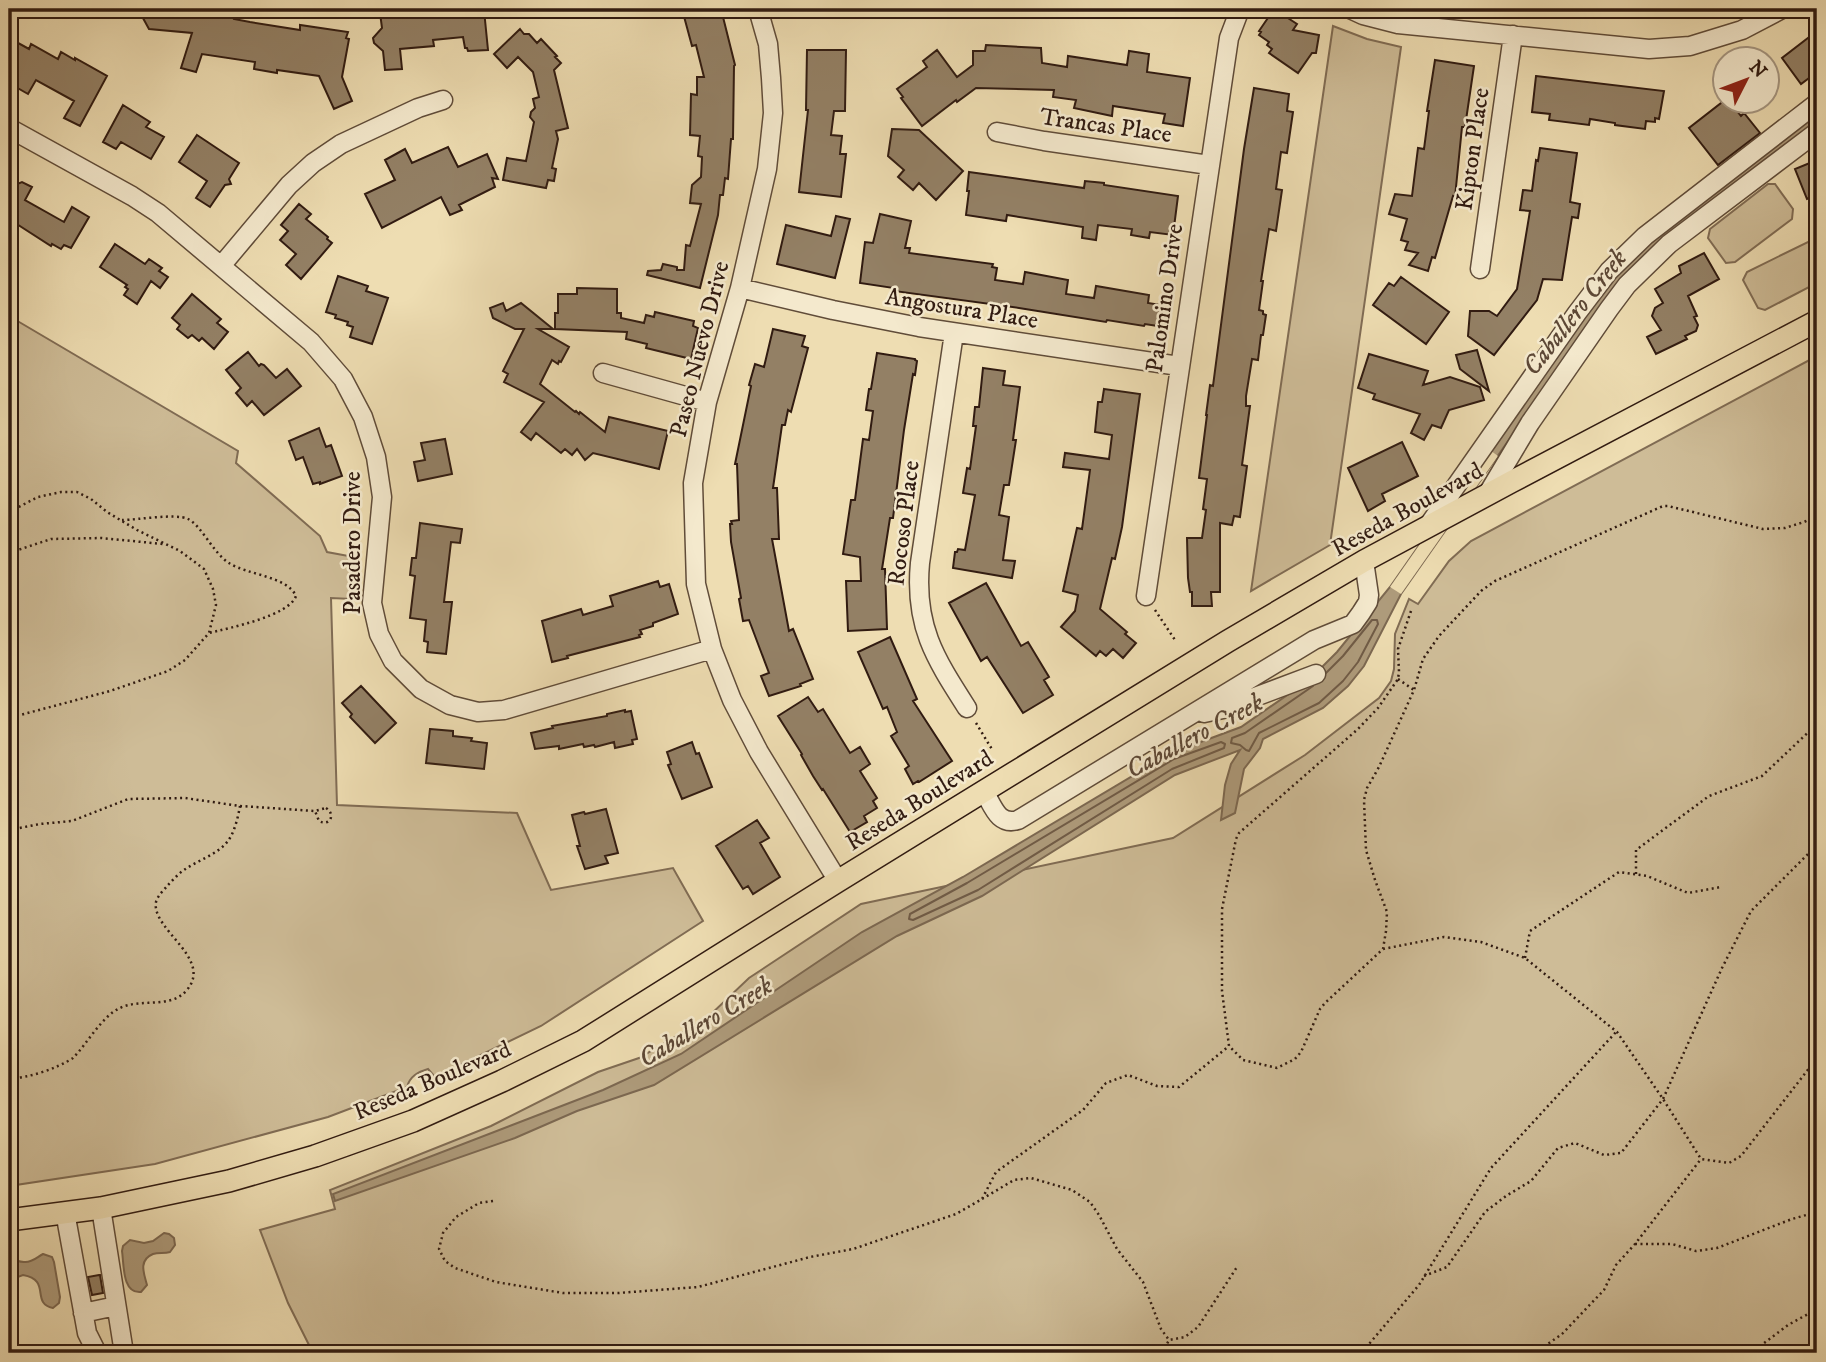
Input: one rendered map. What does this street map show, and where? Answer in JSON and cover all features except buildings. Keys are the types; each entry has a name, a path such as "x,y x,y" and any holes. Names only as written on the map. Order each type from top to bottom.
{"main road":[{"name":"Reseda Boulevard","path":"9,1220 101,1208 229,1181 315,1156 413,1121 583,1041 984,791 1364,561 1817,321"}],"street":[{"name":"Paseo Nuevo Drive","path":"758,9 768,44 773,113 767,169 740,288 706,402 693,483 696,584 712,649 732,700 759,752 838,881"},
{"name":"Palomino Drive","path":"1146,596 1229,38 1240,9"},
{"path":"1350,9 1398,24 1649,49 1690,46 1742,30 1782,9"},
{"name":"Kipton Place","path":"1480,269 1513,35"},
{"path":"221,266 289,185 313,163 341,144 418,108 443,100"},
{"path":"1430,526 1609,271 1646,236 1817,103"},
{"name":"Pasadero Drive","path":"9,128 158,213 311,342 343,380 363,417 376,457 382,497 372,603 379,634 393,661 421,689 450,705 478,712 504,710 712,649"},
{"name":"Trancas Place","path":"997,132 1209,165"},
{"path":"1487,495 1530,423 1627,285 1669,244 1817,132"},
{"name":"Angostura Place","path":"740,288 832,310 954,333 1179,366"},
{"name":"Rocoso Place","path":"954,333 917,588 927,638 937,660 967,708"},
{"path":"603,373 706,402"},
{"path":"984,791 1000,818 1011,822 1018,820 1314,640 1353,624 1368,602 1364,561"},
{"path":"1187,717 1223,709 1316,674"},
{"path":"101,1208 124,1353"},
{"path":"65,1212 87,1333 97,1353"},
{"path":"83,1313 116,1306"}],"path":[{"path":"9,512 38,497 77,492 120,520 180,551 204,569 213,589 216,605 209,633 185,660 168,671 110,691 9,718"},
{"path":"1383,949 1387,912 1366,850 1364,800 1367,788 1415,690 1423,659 1438,636 1481,591 1495,581 1663,506 1763,529 1785,528 1817,516"},
{"path":"120,520 177,516 187,518 229,563 282,582 292,588 296,596 283,610 209,633"},
{"path":"9,552 51,539 101,538 166,545"},
{"path":"1146,596 1175,640"},
{"path":"1411,611 1398,649 1398,679 1378,708 1358,729 1239,833 1236,839 1222,909 1222,991 1229,1046 1243,1060 1277,1068 1295,1059 1301,1052 1320,1009 1383,949 1444,937 1481,942 1525,958 1617,1032 1701,1159 1729,1163 1741,1156 1817,1058"},
{"path":"1398,679 1415,690"},
{"path":"967,708 993,751"},
{"path":"1636,874 1636,850 1709,796 1762,776 1817,724"},
{"path":"9,830 72,821 128,799 185,797 240,806 315,811 326,808 330,810 331,819 323,823 319,821 315,811"},
{"path":"9,1078 22,1078 64,1064 73,1058 117,1009 138,1003 167,1001 179,997 187,990 194,970 183,949 160,918 156,901 181,871 216,852 229,840 238,820 240,806"},
{"path":"1424,1276 1447,1266 1485,1212 1531,1181 1558,1148 1575,1143 1604,1155 1621,1153 1663,1099 1722,968 1751,911 1817,845"},
{"path":"1525,958 1530,931 1619,872 1647,876 1688,893 1721,887"},
{"path":"1364,1353 1419,1285 1491,1168 1617,1032"},
{"path":"982,1199 996,1172 1083,1110 1106,1083 1128,1075 1157,1086 1179,1087 1229,1046"},
{"path":"1535,1353 1562,1334 1604,1290 1616,1265 1701,1159"},
{"path":"493,1200 479,1203 456,1217 443,1233 439,1249 445,1261 455,1268 496,1282 563,1293 618,1293 698,1287 810,1257 853,1249 956,1214 1014,1181 1031,1178 1072,1190 1090,1202 1117,1249 1143,1282 1161,1329 1169,1340"},
{"path":"1635,1244 1672,1244 1696,1251 1717,1248 1817,1212"},
{"path":"1169,1340 1185,1337 1198,1327 1237,1267"},
{"path":"1752,1353 1788,1325 1817,1309"},
{"path":"1162,1353 1169,1340"}],"shaded area":[{"path":"1333,26 1367,39 1401,47 1330,545 1251,591"},
{"path":"1768,184 1775,184 1793,209 1792,219 1735,262 1726,263 1708,238 1710,229"},
{"path":"1812,240 1817,242 1817,283 1765,310 1758,308 1743,280 1747,272"},
{"path":"9,316 238,451 236,463 320,536 327,552 354,557 352,599 331,598 337,805 517,813 551,890 673,868 703,921 541,1026 435,1077 428,1069 415,1075 407,1087 328,1117 155,1164 9,1186"},
{"path":"1817,356 1817,1353 313,1353 288,1303 260,1230 335,1209 330,1190 491,1126 598,1072 639,1058 707,1018 749,978 861,904 1173,838 1305,755 1379,698 1391,681 1395,634 1409,599 1418,604 1449,561 1471,541"}],"water":[{"path":"1817,110 1817,124 1595,317 1401,594 1364,666 1348,686 1323,708 1263,739 1260,748 1244,769 1235,813 1221,820 1225,785 1231,764 1240,750 1175,775 982,896 897,936 654,1085 577,1111 515,1138 335,1201 333,1194 603,1090 681,1054 862,932 963,877 1171,753 1241,727 1309,680 1337,652 1390,587 1614,274 1646,243"},
{"path":"164,1233 174,1238 175,1245 170,1252 153,1254 145,1260 143,1268 147,1285 141,1292 135,1291 130,1288 125,1277 123,1246 130,1240 144,1243 153,1241"},
{"path":"43,1254 52,1257 54,1262 60,1297 59,1303 53,1308 43,1301 39,1286 32,1278 23,1275 9,1278 9,1259 27,1262"}],"pier":[{"path":"1487,448 1498,456 1401,594 1390,587"}],"water label":[{"name":"Caballero Creek","path":"1574,312"},
{"name":"Caballero Creek","path":"1194,735"},
{"name":"Caballero Creek","path":"705,1021"}]}
